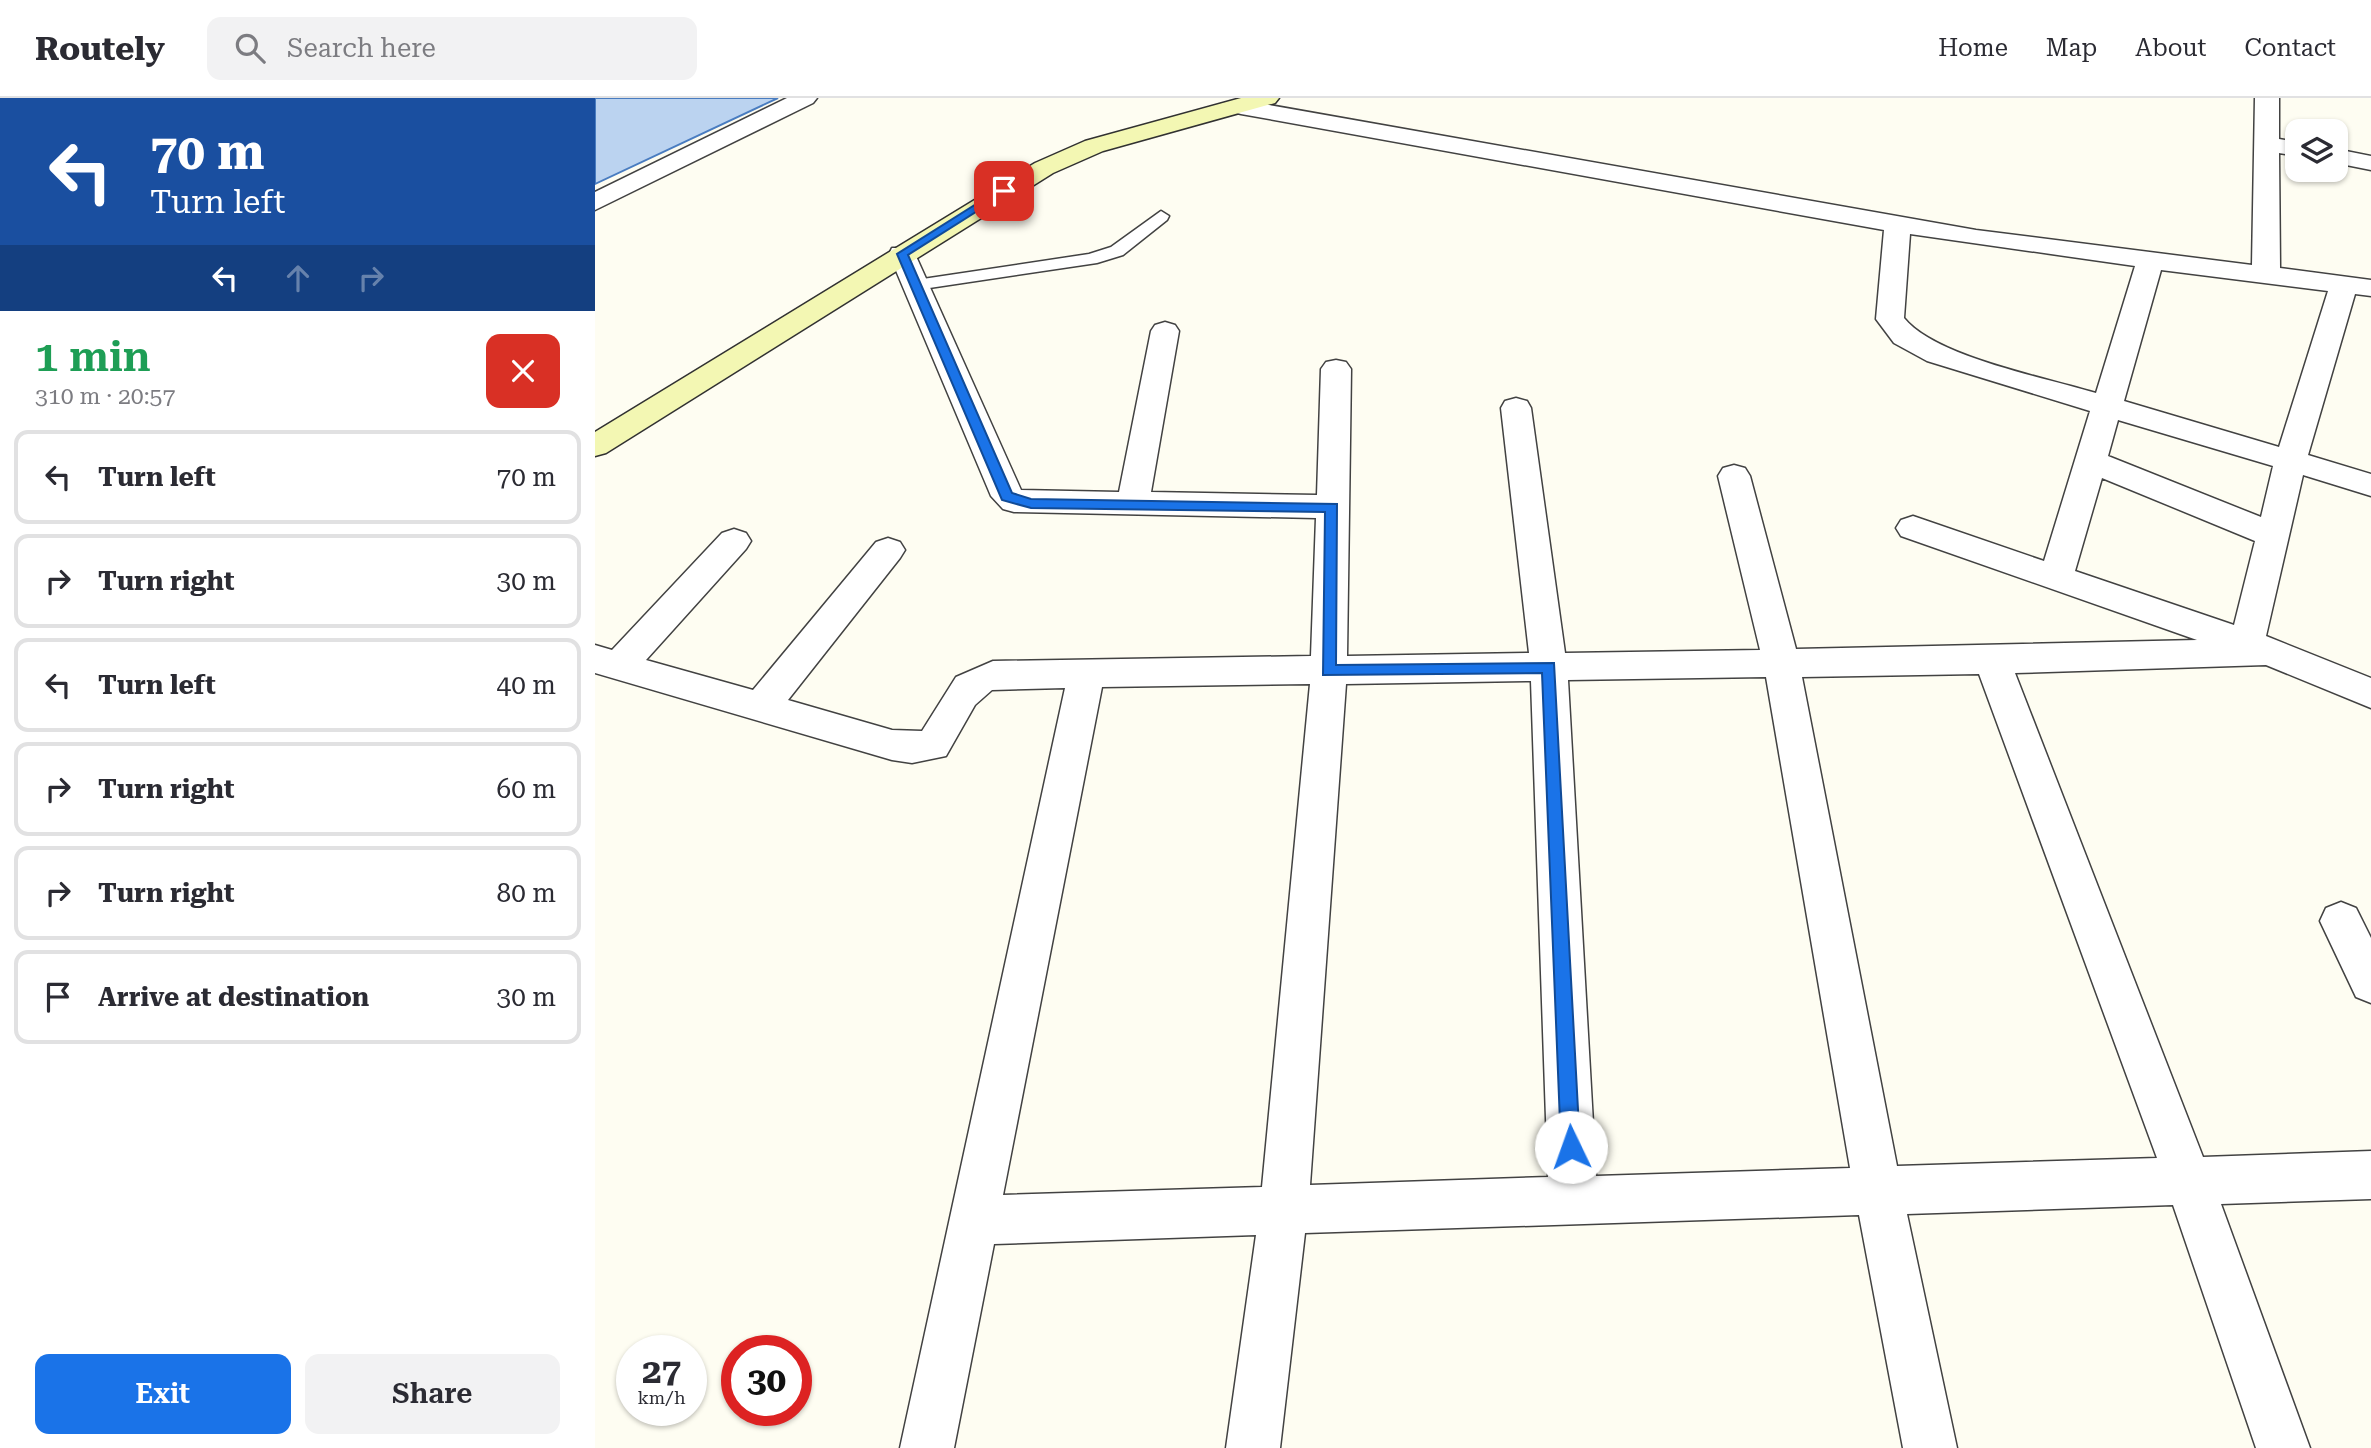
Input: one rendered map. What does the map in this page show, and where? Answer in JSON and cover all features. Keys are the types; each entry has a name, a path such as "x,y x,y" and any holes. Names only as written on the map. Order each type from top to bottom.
{"street":[{"path":"595,202 805,98"},
{"path":"2266,275 2267,98"},
{"path":"595,446 1044,168 1081,152 1254,102 1898,224 2150,262 2358,286 2290,462 2273,535 2258,647"},
{"path":"2267,144 2285,147"},
{"path":"2348,158 2371,163"},
{"path":"1898,224 1890,319 1904,337 1937,355 2371,485"},
{"path":"902,254 1007,496 1031,503 1332,507"},
{"path":"2056,578 2150,262"},
{"path":"1133,505 1165,331"},
{"path":"1253,1448 1284,1210 1329,671 1336,369"},
{"path":"1516,408 1549,667 1573,1200"},
{"path":"2091,461 2273,535"},
{"path":"1734,477 1782,664 1878,1190 1930,1448"},
{"path":"1913,528 2258,647 2371,694"},
{"path":"607,662 734,541"},
{"path":"761,707 888,550"},
{"path":"607,662 912,748 933,745 945,732 961,692 974,680 993,675 1992,660 2258,647"},
{"path":"1992,660 2189,1181 2283,1448"},
{"path":"927,1448 1086,675"},
{"path":"2341,920 2371,983"},
{"path":"974,1220 2371,1175"}],"lane":[{"path":"915,285 1091,259 1117,251 1161,216"}],"water":[{"path":"595,98 778,98 595,184"}],"route":[{"path":"1004,191 902,254 1007,496 1014,501 1031,503 1332,507 1329,671 1549,667 1571,1147"}]}
